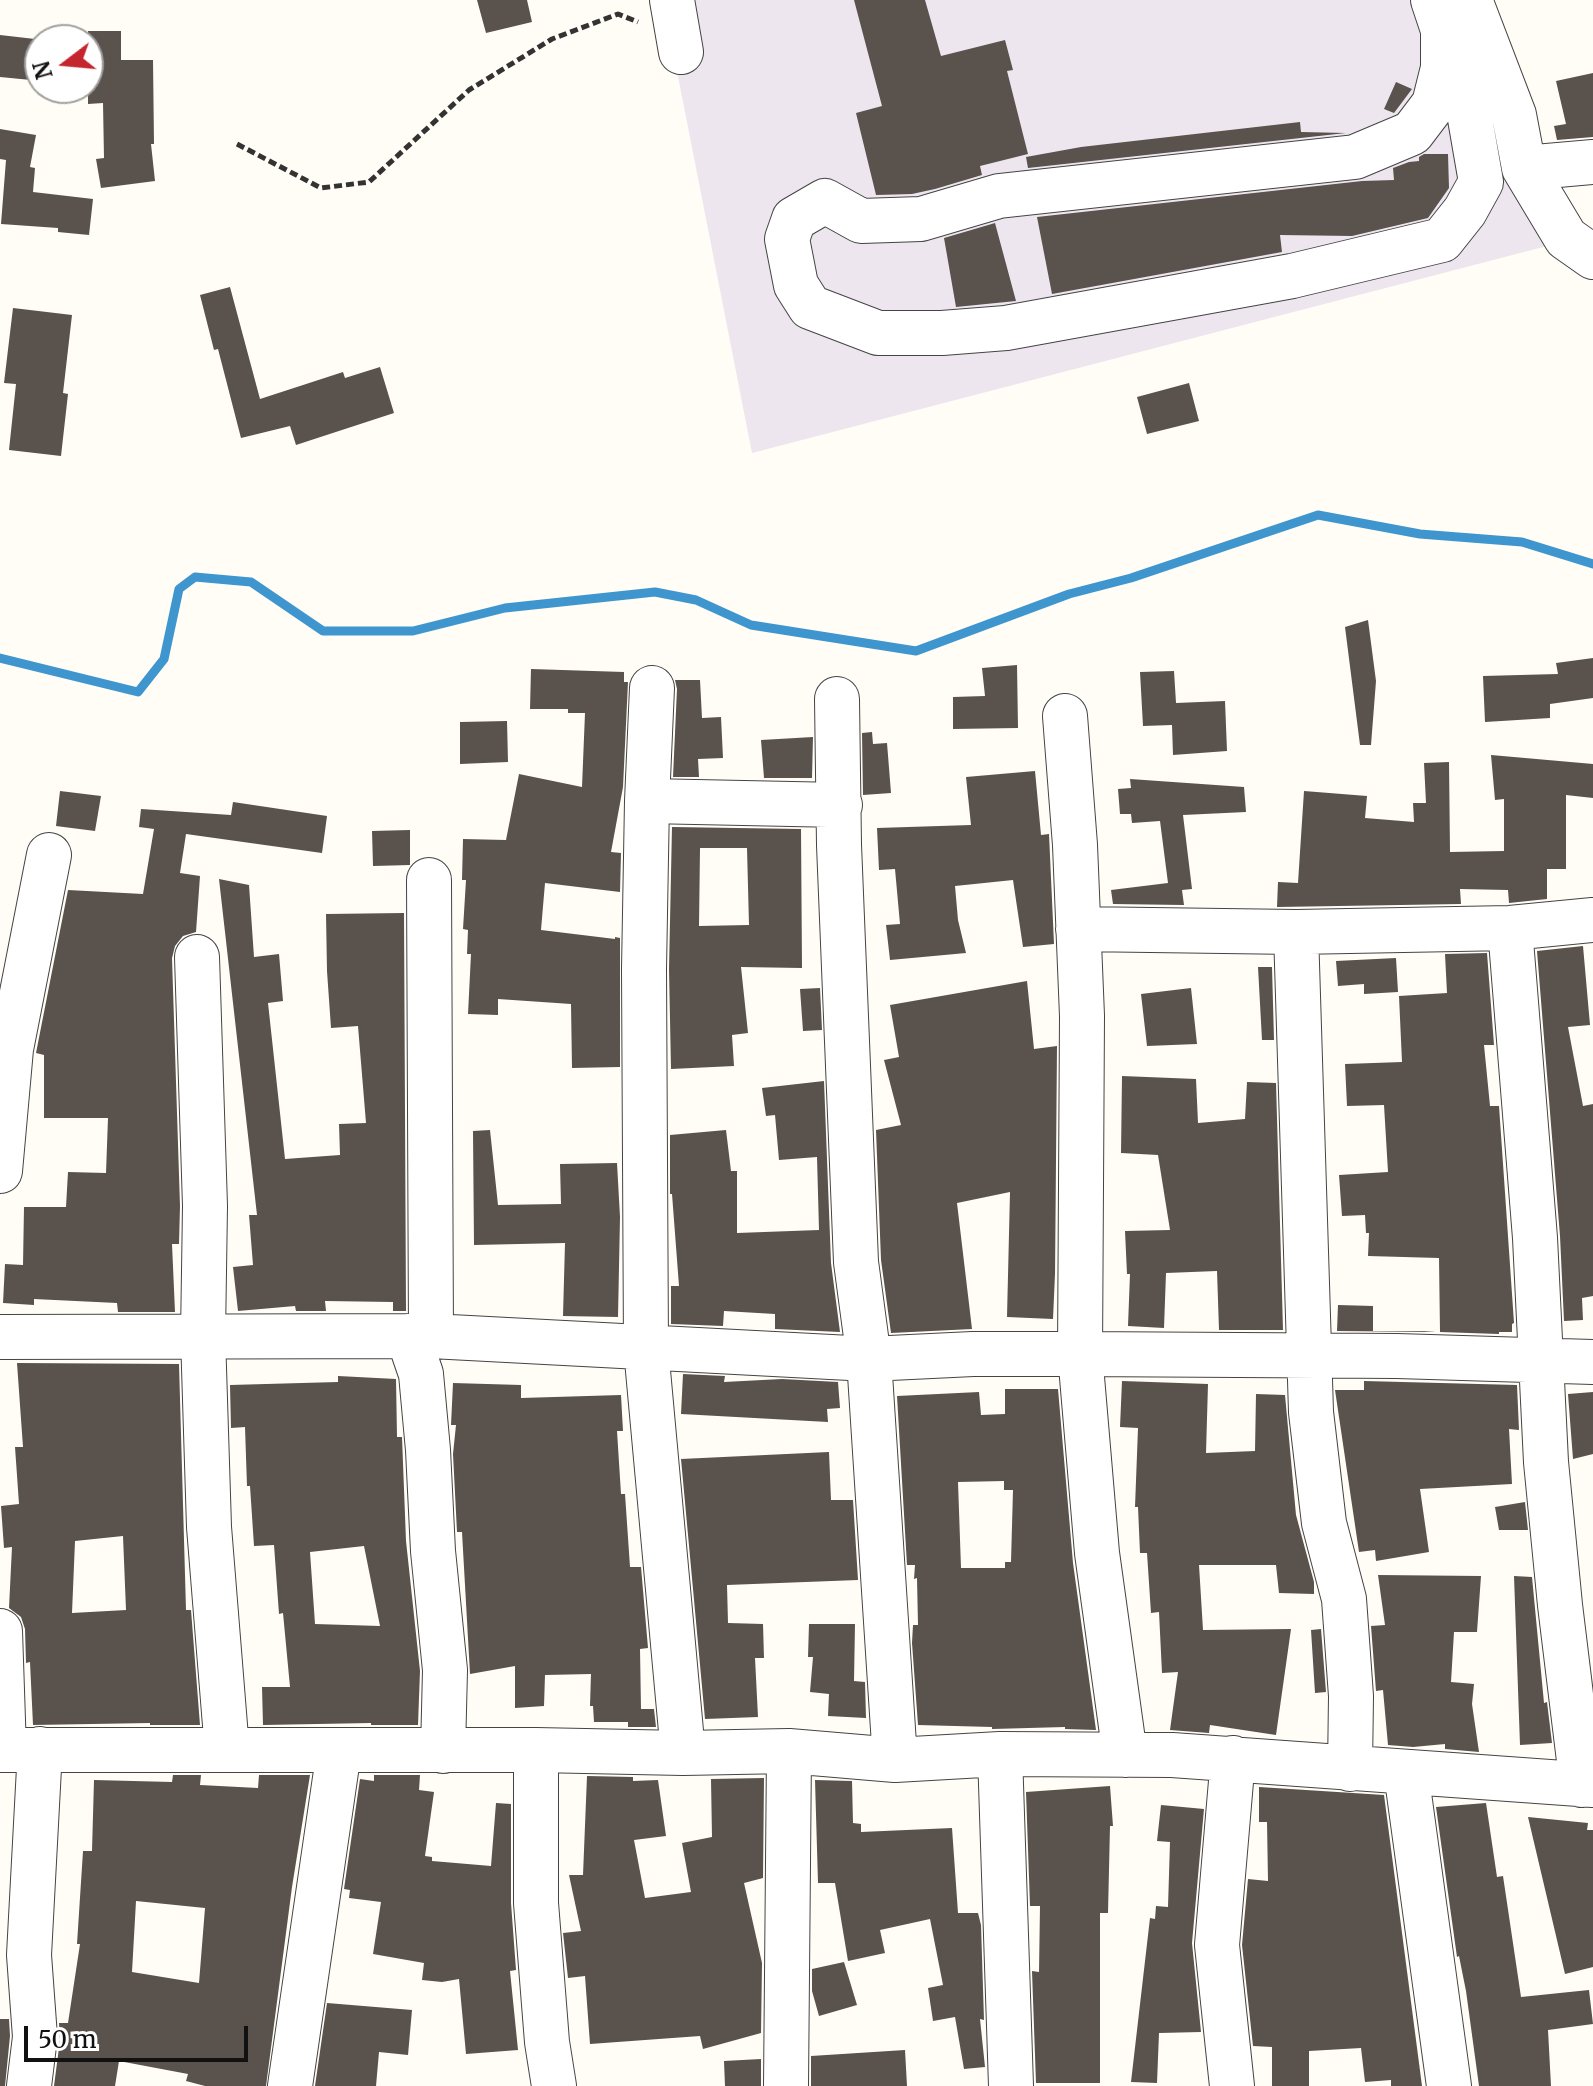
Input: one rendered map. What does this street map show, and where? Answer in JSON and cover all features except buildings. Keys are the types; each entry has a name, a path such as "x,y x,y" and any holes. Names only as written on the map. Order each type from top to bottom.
{"street":[{"path":"672,0 681,52"},
{"path":"1449,10 1481,182 1465,211 1442,240 1292,276 1006,328 942,333 878,333 810,307 796,285 787,239 794,219 825,201 861,221 921,219 999,196 1355,157 1412,133 1434,104 1443,68 1449,10"},
{"path":"1449,10 1514,115 1524,168 1580,248"},
{"path":"1524,168 1593,162"},
{"path":"652,688 644,969 646,1349 683,1753"},
{"path":"837,699 856,1262 869,1359 895,1760"},
{"path":"1065,716 1078,929 1083,1158 1080,1354 1097,1553 1125,1755"},
{"path":"647,801 840,805"},
{"path":"0,1171 11,1049 49,855"},
{"path":"429,880 419,1336 433,1551 445,1670 443,1751"},
{"path":"1078,929 1296,932 1510,928 1592,920 1593,928"},
{"path":"15,1750 789,1751 895,1760 1000,1754 1125,1755 1233,1758 1587,1785 1558,1589 1540,1359 1535,1238 1510,928"},
{"path":"1296,932 1311,1412 1324,1523 1344,1599 1351,1696 1350,1769"},
{"path":"197,957 205,1206 203,1336 209,1527 227,1750"},
{"path":"0,1337 419,1336 869,1359 973,1354 1080,1354 1593,1362"},
{"path":"0,1631 15,1750 35,2037 29,2086"},
{"path":"536,1750 536,1903 547,2042 554,2086"},
{"path":"290,2086 339,1751"},
{"path":"786,2086 789,1751"},
{"path":"1000,1754 1011,2086"},
{"path":"1232,2086 1217,1945 1233,1758"},
{"path":"1406,1772 1449,2086"}],"path":[{"path":"237,144 321,188 369,182 469,90 552,39 618,14 651,26 681,52"}],"shaded area":[{"path":"663,0 1460,0 1547,246 752,453"}],"waterway":[{"path":"0,658 138,692 164,659 179,589 195,577 251,582 323,631 413,631 505,608 655,592 696,600 751,625 916,651 1069,594 1131,578 1318,515 1420,534 1522,542 1593,564"}]}
